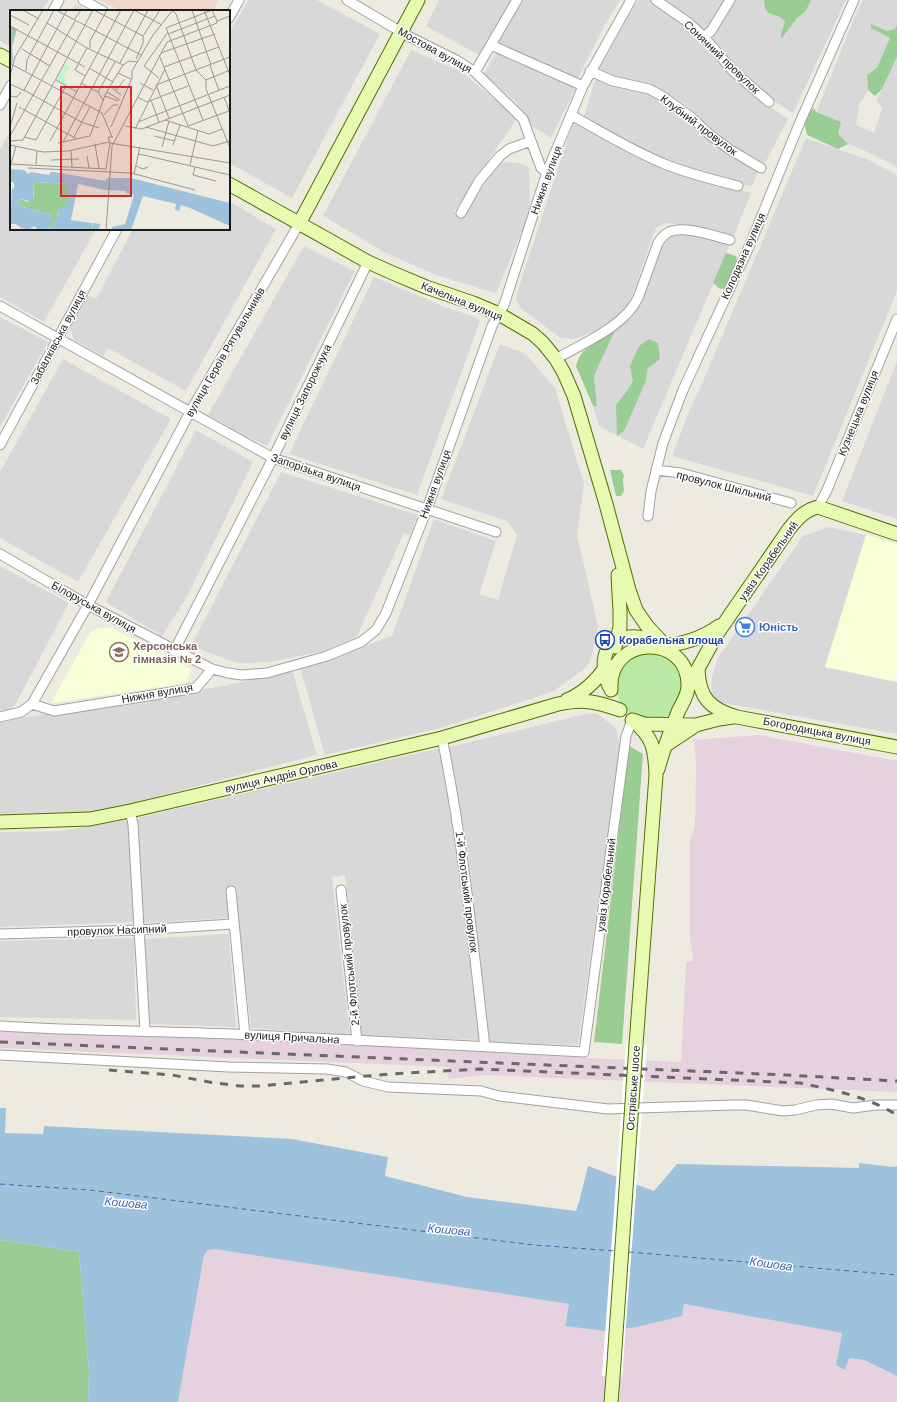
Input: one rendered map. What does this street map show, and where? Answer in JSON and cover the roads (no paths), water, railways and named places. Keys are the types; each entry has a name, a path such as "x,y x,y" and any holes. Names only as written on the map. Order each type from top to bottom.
{"street":[{"path":"54,10 59,0"},
{"path":"82,0 101,10"},
{"path":"230,16 239,0"},
{"name":"Мостова вулиця","path":"347,0 401,32 458,61 475,72 518,113 526,126 541,168 547,172"},
{"name":"вулиця Героїв Рятувальників","path":"32,704 88,605 190,412 299,224 418,0"},
{"path":"475,72 517,0"},
{"name":"Нижня вулиця","path":"32,704 54,711 196,688 212,669 228,673 267,673 327,656 353,646 376,630 386,613 426,509 492,326 508,294 547,172 590,71 631,0"},
{"name":"Сонячний провулок","path":"656,0 688,23 704,37 733,71 768,102"},
{"path":"704,37 711,31 730,0"},
{"name":"Колодязна вулиця","path":"648,516 651,491 663,443 683,390 748,247 800,122 854,0"},
{"path":"491,45 583,86"},
{"path":"0,55 10,60"},
{"name":"Клубний провулок","path":"590,71 613,81 649,89 662,96 698,122 710,135 728,149 761,168"},
{"path":"0,105 10,87"},
{"path":"571,115 666,165 691,174 738,186"},
{"path":"461,213 479,181 500,156 509,149 531,141"},
{"name":"Качельна вулиця","path":"230,185 368,262 426,287 473,303 499,314 533,334 543,343 556,359 574,396 606,504 616,546 636,610 652,633 668,650"},
{"path":"556,359 600,336 628,314 635,306 658,243 663,236 677,229 730,240"},
{"name":"Забалківська вулиця","path":"0,445 116,230"},
{"name":"вулиця Запорожчука","path":"174,650 273,458 368,262"},
{"name":"Запорізька вулиця","path":"0,306 273,458 496,532"},
{"name":"Кузнецька вулиця","path":"818,507 827,490 897,319"},
{"name":"провулок Шкільний","path":"656,470 681,473 791,503"},
{"path":"818,507 897,534"},
{"name":"узвіз Корабельний","path":"688,687 724,622 789,529 799,516 818,507"},
{"name":"Качельна вулиця","path":"612,663 620,627 616,546"},
{"name":"Білоруська вулиця","path":"0,554 88,605 212,669"},
{"name":"узвіз Корабельний","path":"612,663 636,648 649,646 668,650 682,643 709,634 724,622"},
{"path":"652,633 682,643"},
{"path":"640,638 654,641 668,650 681,663 687,674 688,687 686,699 679,710 670,718 658,723 644,724 632,720 620,710 614,702 611,690 612,663 604,657 608,646 616,640 640,638"},
{"name":"вулиця Андрія Орлова","path":"558,704 574,697 584,690 612,663"},
{"name":"Богородицька вулиця","path":"698,669 699,685 702,693 716,709"},
{"name":"Богородицька вулиця","path":"688,687 704,702 724,713 737,717 897,747"},
{"name":"вулиця Андрія Орлова","path":"0,822 90,819 130,811 442,738 575,700 600,703 620,710"},
{"path":"0,717 21,712 32,704"},
{"name":"Острівське шосе","path":"656,775 660,760 679,710"},
{"name":"Богородицька вулиця","path":"658,723 696,725 719,719 737,717"},
{"name":"узвіз Корабельний","path":"584,1052 626,736 632,720"},
{"name":"Острівське шосе","path":"611,1402 656,775 655,758 650,741 642,728 632,720"},
{"name":"Богородицька вулиця","path":"666,745 696,725"},
{"name":"1-й Флотський провулок","path":"442,738 454,796 463,860 485,1047"},
{"path":"130,811 133,824 145,1031"},
{"name":"2-й Флотський провулок","path":"341,890 357,1041"},
{"path":"231,891 233,924 245,1035"},
{"name":"провулок Насипний","path":"0,934 138,930 233,924"},
{"name":"вулиця Причальна","path":"0,1026 245,1035 584,1052"},
{"path":"0,1055 229,1067 327,1069 346,1072 363,1082 388,1087 481,1091 499,1096 608,1109 733,1105 783,1111 795,1110 816,1104 831,1104 853,1108 876,1104 897,1105"}],"water":[{"name":"Кошова","path":"0,1108 6,1108 5,1133 43,1134 44,1126 292,1139 388,1157 385,1176 467,1197 576,1211 588,1166 654,1191 677,1164 859,1168 859,1163 894,1167 897,1166 897,1376 864,1360 849,1358 845,1370 836,1365 842,1333 684,1304 682,1316 637,1327 606,1331 565,1326 569,1304 214,1249 208,1250 204,1255 178,1402 88,1402 89,1371 79,1252 0,1240"}],"railway":[{"path":"0,1042 897,1081"},
{"path":"109,1070 172,1075 240,1086 259,1086 389,1074 480,1069 800,1083 838,1091 863,1099 897,1115"}],"place":[{"name":"Юність","path":"745,627"},
{"name":"Корабельна площа","path":"605,640"},
{"name":"Херсонська гімназія № 2","path":"119,652"}]}
